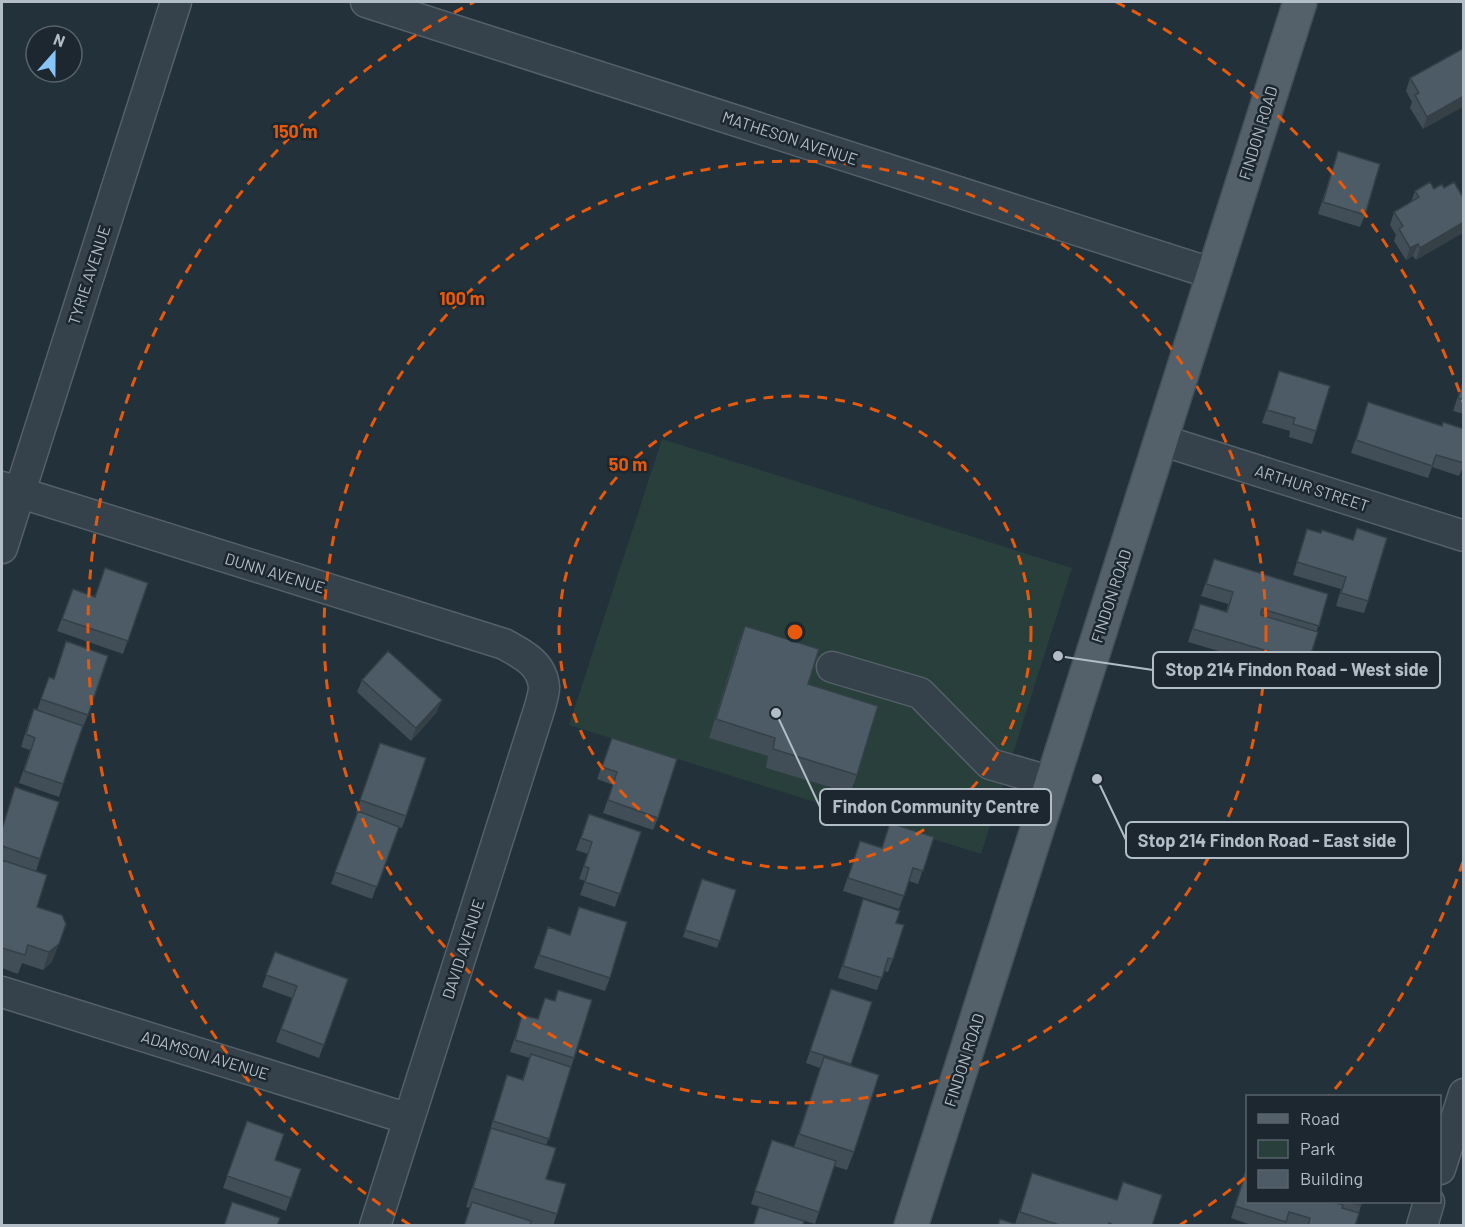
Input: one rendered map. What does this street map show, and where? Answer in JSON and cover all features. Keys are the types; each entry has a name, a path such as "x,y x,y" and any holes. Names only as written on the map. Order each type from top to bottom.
{"main road":[{"name":"FINDON ROAD","path":"911,1226 1300,2"}],"street":[{"name":"TYRIE AVENUE","path":"2,548 10,490 176,2"},
{"name":"MATHESON AVENUE","path":"366,2 1214,274"},
{"name":"ARTHUR STREET","path":"1161,440 1464,536"},
{"name":"DUNN AVENUE","path":"10,490 504,644 526,656 540,672"},
{"path":"832,668 920,693 990,764 1052,782"},
{"name":"DAVID AVENUE","path":"375,1226 539,710 544,688 540,672"},
{"name":"ADAMSON AVENUE","path":"2,992 409,1119"},
{"path":"1441,1166 1464,1094"},
{"path":"1422,1226 1429,1203"}],"green space":[{"path":"662,439 1072,568 981,854 569,725"}],"building":[{"path":"1464,48 1464,96 1427,117 1415,95 1419,93 1410,78"},
{"path":"1338,151 1380,164 1365,215 1323,202"},
{"path":"1430,182 1434,189 1442,184 1444,188 1454,182 1464,199 1464,222 1420,248 1418,244 1410,248 1399,229 1403,226 1394,212 1419,197 1415,191"},
{"path":"1279,371 1330,386 1316,431 1293,424 1295,418 1267,410"},
{"path":"1464,380 1464,400 1458,398"},
{"path":"1368,402 1442,426 1443,422 1464,429 1464,463 1436,455 1432,466 1356,440"},
{"path":"1357,528 1387,538 1368,601 1341,593 1346,577 1297,562 1307,529 1321,533 1322,530 1353,540"},
{"path":"1214,559 1328,594 1319,626 1262,609 1261,612 1261,615 1318,632 1308,663 1193,629 1200,604 1227,612 1233,592 1206,584"},
{"path":"105,568 148,583 128,641 62,619 73,589 95,597"},
{"path":"745,626 819,649 808,684 878,706 857,775 773,749 775,738 716,719"},
{"path":"66,641 108,656 88,715 41,699 49,677 54,679"},
{"path":"388,651 442,700 416,728 362,680"},
{"path":"34,709 83,726 63,784 24,771 35,738 26,734"},
{"path":"612,738 677,759 658,818 608,800 617,772 602,767"},
{"path":"380,743 426,758 406,816 360,800"},
{"path":"15,787 59,802 40,859 2,846 2,829"},
{"path":"358,811 399,827 377,887 335,872"},
{"path":"589,814 641,832 620,894 585,882 589,868 584,866 592,842 581,838"},
{"path":"890,823 934,837 923,871 913,868 904,896 848,878 860,841 882,848"},
{"path":"2,860 47,875 37,907 62,915 66,924 59,944 49,952 28,945 25,955 2,948"},
{"path":"702,879 736,890 720,941 685,930"},
{"path":"863,899 900,911 896,923 904,925 893,959 888,958 882,978 843,966"},
{"path":"579,907 627,922 610,978 539,955 548,927 570,935"},
{"path":"275,952 348,979 324,1045 281,1029 297,986 266,975"},
{"path":"831,989 872,1002 851,1064 810,1051"},
{"path":"558,990 592,1000 574,1058 515,1040 522,1015 538,1019 545,998 555,1001"},
{"path":"531,1054 571,1067 549,1139 493,1121 507,1075 523,1080"},
{"path":"824,1057 879,1075 854,1152 799,1134"},
{"path":"247,1121 284,1134 275,1160 301,1169 291,1198 227,1176"},
{"path":"491,1128 556,1148 546,1179 566,1184 557,1214 473,1188"},
{"path":"772,1140 836,1161 819,1212 755,1191"},
{"path":"1032,1173 1117,1200 1123,1182 1162,1195 1152,1226 1116,1226 1109,1223 1108,1226 1062,1226 1020,1212"},
{"path":"1244,1178 1246,1178 1246,1203 1336,1203 1343,1205 1342,1208 1359,1213 1355,1226 1308,1226 1310,1218 1289,1212 1286,1222 1235,1206"},
{"path":"232,1202 280,1218 277,1226 224,1226"},
{"path":"472,1202 531,1221 530,1226 464,1226"},
{"path":"759,1207 804,1221 803,1226 753,1226"},
{"path":"1000,1219 1020,1226 998,1226"}],"place":[{"name":"Stop 214 Findon Road - West side","path":"1058,656"},
{"name":"Findon Community Centre","path":"776,713"},
{"name":"Stop 214 Findon Road - East side","path":"1097,779"}]}
